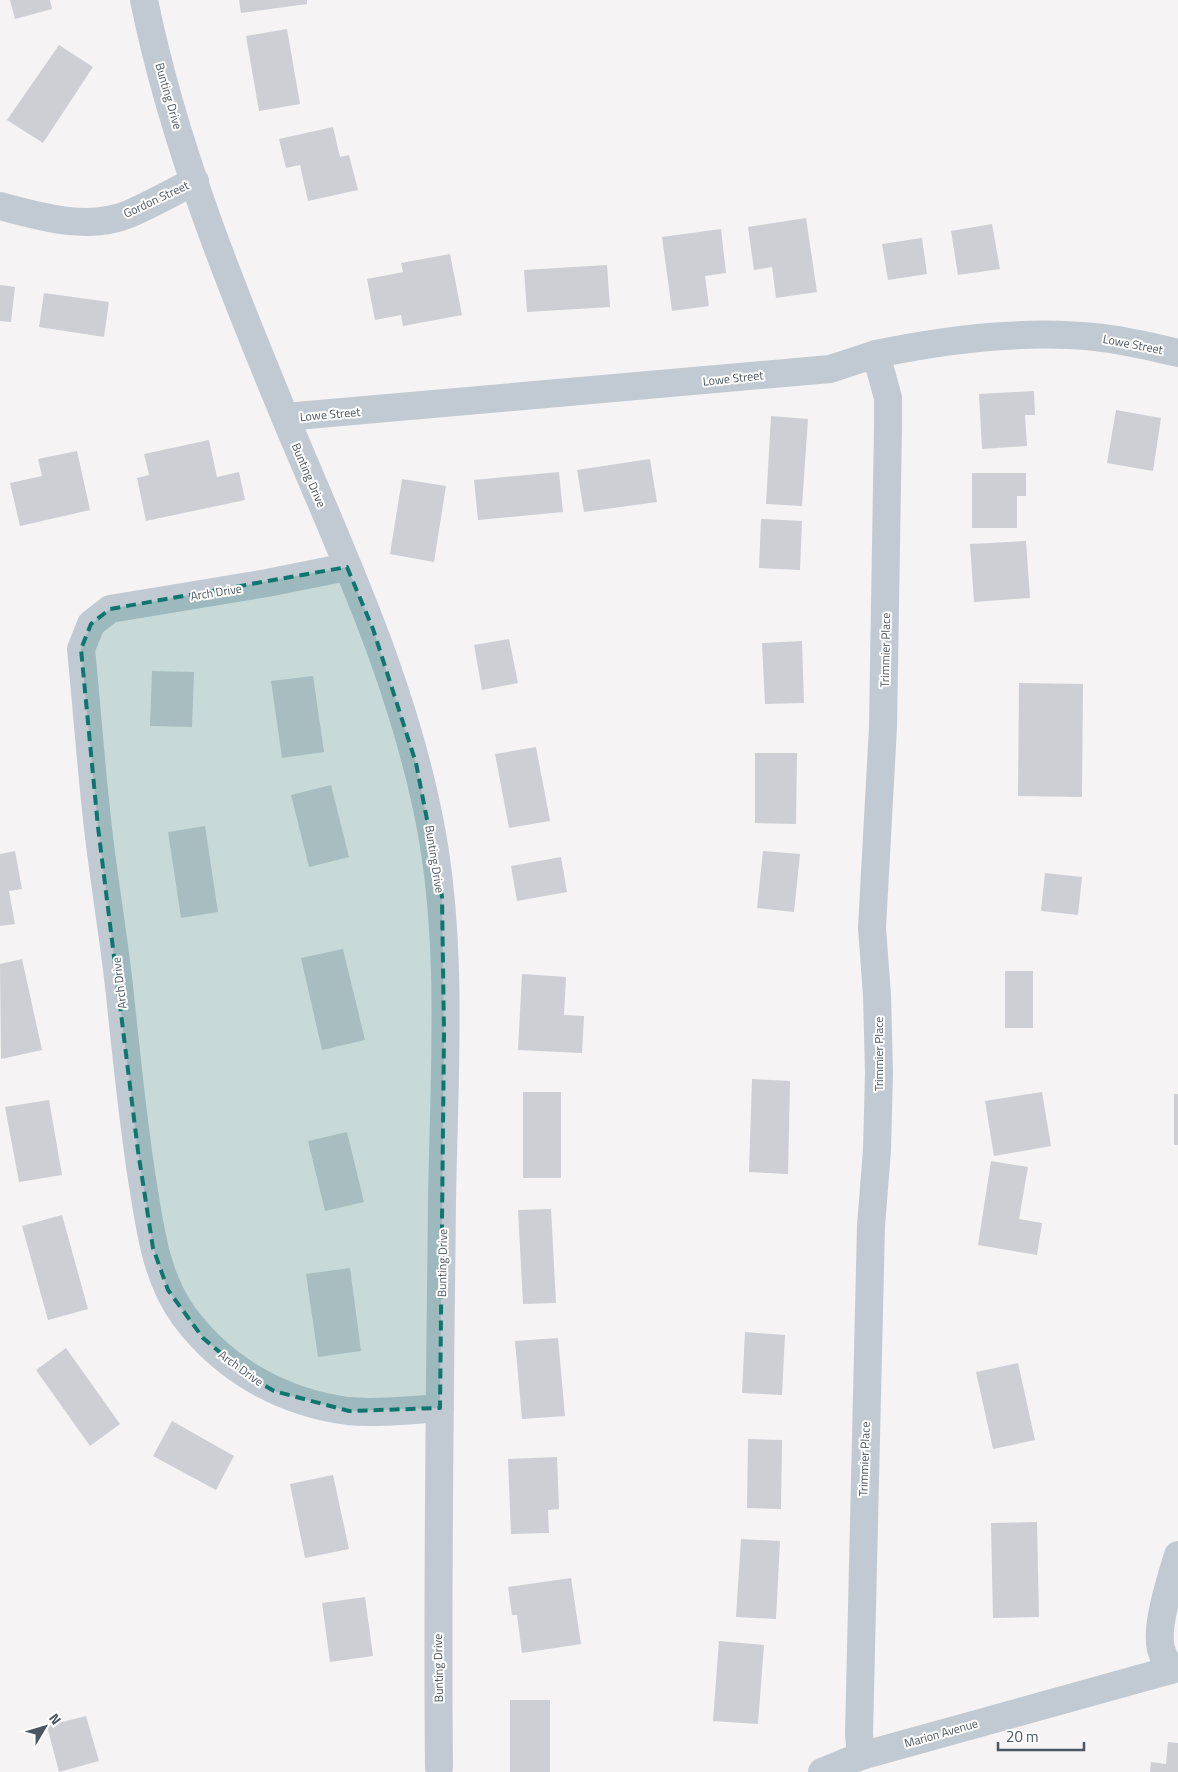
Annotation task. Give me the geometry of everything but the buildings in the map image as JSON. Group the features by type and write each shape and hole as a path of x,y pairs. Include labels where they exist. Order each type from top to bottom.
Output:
{"street":[{"name":"Bunting Drive","path":"144,0 170,104 195,181 243,317 373,629 416,763 432,832 442,897 444,1033 437,1586 439,1767"},
{"name":"Gordon Street","path":"0,206 69,222 94,221 127,215 195,181"},
{"name":"Lowe Street","path":"285,418 830,369 876,354 913,347 1018,335 1104,338 1178,353"},
{"name":"Trimmier Place","path":"861,1756 859,1734 861,1590 871,1226 877,1150 879,1073 877,995 872,928 883,727 888,425 888,398 876,354"},
{"name":"Arch Drive","path":"347,567 268,583 110,609 91,624 81,649 98,827 118,976 138,1151 153,1248 168,1290 184,1316 203,1338 248,1376 274,1391 302,1401 349,1411 440,1408"},
{"path":"1175,1669 1161,1650 1159,1638 1168,1588 1178,1555"},
{"name":"Marion Avenue","path":"822,1772 861,1756 1175,1669"}],"highlighted area":[{"path":"347,567 373,629 416,763 442,897 444,1033 440,1408 349,1411 274,1391 248,1376 203,1338 168,1290 153,1248 138,1151 98,827 81,649 91,624 110,609"}]}
